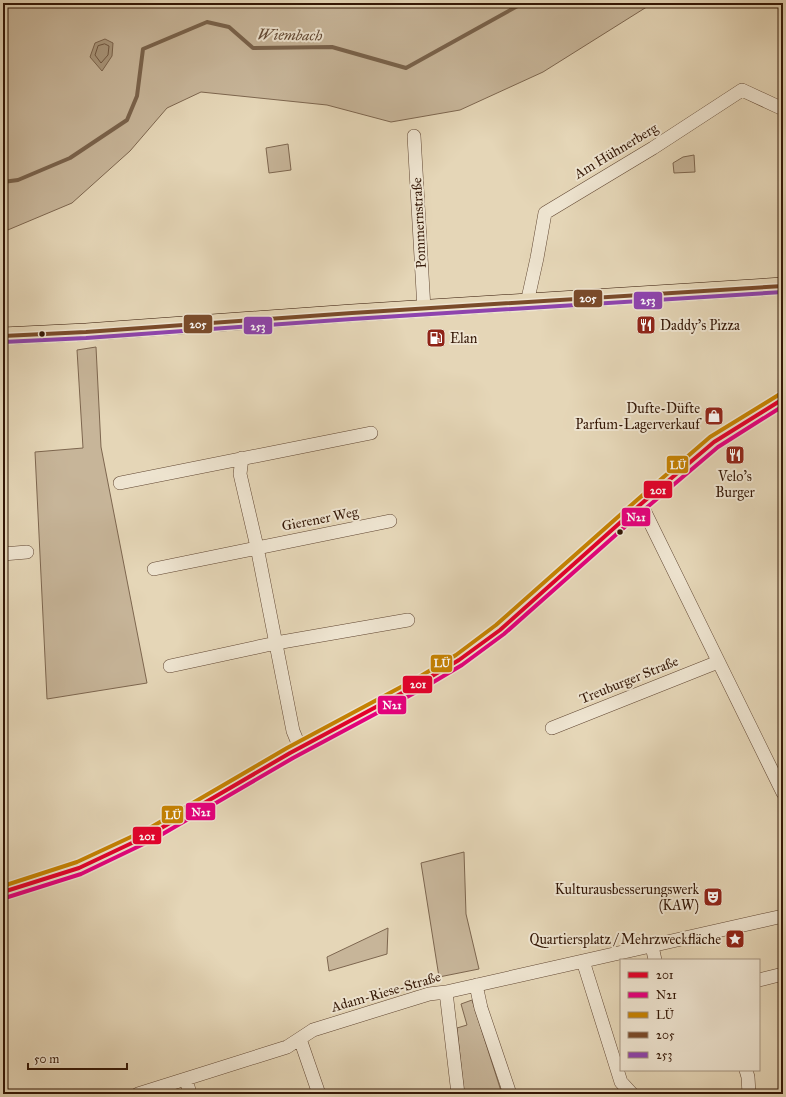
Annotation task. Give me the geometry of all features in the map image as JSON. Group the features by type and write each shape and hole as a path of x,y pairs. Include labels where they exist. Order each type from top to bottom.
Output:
{"main road":[{"path":"3,336 86,332 783,286"}],"street":[{"name":"Am Hühnerberg","path":"527,303 545,213 653,148 742,90 783,109"},
{"name":"Pommernstraße","path":"414,136 424,309"},
{"path":"3,892 79,868 138,840 362,713 417,685 459,660 500,630 641,504 714,442 783,399"},
{"path":"120,483 371,433"},
{"path":"242,458 240,474 293,731 300,748"},
{"path":"641,504 783,793"},
{"name":"Gierener Weg","path":"154,569 256,547 390,521"},
{"path":"3,554 27,552"},
{"path":"170,666 276,643 408,620"},
{"name":"Treuburger Straße","path":"552,728 718,662"},
{"name":"Adam-Riese-Straße","path":"138,1094 288,1047 313,1030 429,994 446,992 783,916"},
{"path":"652,946 655,959"},
{"path":"583,961 621,1082 632,1094"},
{"path":"760,980 783,974"},
{"path":"476,985 481,1008 510,1094"},
{"path":"446,992 458,1094"},
{"path":"300,1039 319,1094"},
{"path":"746,1071 749,1094"},
{"path":"186,1079 190,1094"}],"shaded area":[{"path":"12,3 270,3 273,6 282,3 653,3 543,72 460,110 391,122 327,105 201,92 167,108 130,151 72,203 3,232 3,7"},
{"path":"288,144 291,170 269,173 266,148"},
{"path":"694,155 695,172 674,173 673,163 683,157"},
{"path":"96,347 101,447 147,683 47,699 35,452 83,448 77,350"},
{"path":"464,852 466,914 479,969 439,977 421,863"},
{"path":"388,928 387,954 329,971 327,957"},
{"path":"472,1000 502,1094 464,1094 457,1028 467,1025 461,1004"}],"water":[{"path":"105,39 113,43 112,56 102,71 90,57 95,43"}],"waterway":[{"name":"Wiembach","path":"3,182 18,180 70,158 127,120 137,96 143,49 207,22 229,27 253,48 332,47 406,68 523,3"}],"transit line":[{"name":"205","path":"3,336 86,332 352,313 783,286"},
{"name":"253","path":"3,342 86,338 352,319 783,292"},
{"name":"LÜ","path":"3,886 77,862 148,829 287,748 414,680 456,655 496,625 710,437 780,394"},
{"name":"201","path":"3,892 79,868 151,834 290,753 417,685 459,660 500,630 641,504 714,442 783,399"},
{"name":"N21","path":"5,898 81,874 154,839 293,758 420,690 462,665 504,634 645,509 718,447 783,406"}],"place":[{"name":"Daddy's Pizza","path":"646,325"},
{"name":"Elan","path":"436,338"},
{"name":"Dufte-Düfte Parfum-Lagerverkauf","path":"714,416"},
{"name":"Velo's Burger","path":"735,455"},
{"name":"Kulturausbesserungswerk (KAW)","path":"713,897"},
{"name":"Quartiersplatz / Mehrzweckfläche","path":"735,939"}]}
